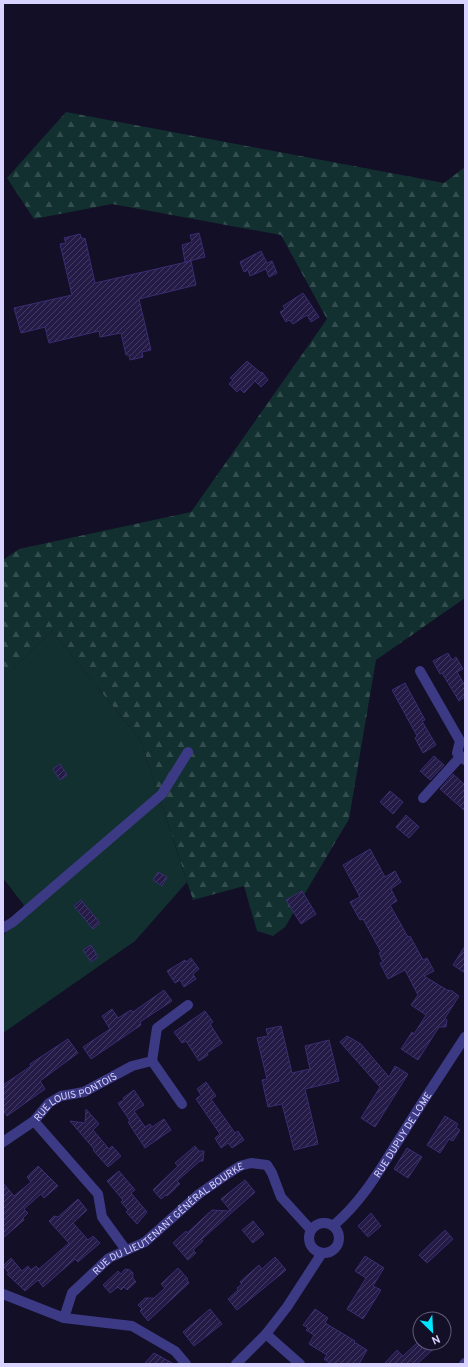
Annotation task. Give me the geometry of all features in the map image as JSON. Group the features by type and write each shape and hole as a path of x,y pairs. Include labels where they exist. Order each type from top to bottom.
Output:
{"street":[{"path":"420,672 460,741 457,753 463,758 423,798"},
{"path":"3,928 13,922 162,794 188,752"},
{"path":"182,1104 152,1061 157,1028 188,1005"},
{"name":"RUE DUPUY DE LOME","path":"334,1225 347,1214 368,1189 431,1088 462,1049 465,1037"},
{"name":"RUE LOUIS PONTOIS","path":"3,1142 34,1121 49,1103 61,1096 84,1092 132,1066 152,1061"},
{"path":"34,1121 98,1194 102,1217 126,1250"},
{"name":"RUE DU LIEUTENANT GÉNÉRAL BOURKE","path":"64,1318 72,1293 110,1258 144,1242 199,1194 240,1166 251,1163 267,1165 272,1173 281,1197 312,1230"},
{"path":"324,1222 334,1225 339,1234 338,1244 332,1251 322,1253 317,1251 310,1244 310,1234 312,1230 319,1223 324,1222"},
{"path":"236,1364 266,1334 287,1307 322,1253"},
{"path":"3,1294 64,1318 132,1326 175,1351 186,1364"},
{"path":"266,1334 300,1364"}],"green space":[{"path":"66,112 444,183 465,167 465,598 376,660 349,819 285,927 273,936 257,931 244,886 193,900 141,741 52,631 3,678 3,560 19,549 191,512 327,319 281,235 112,204 34,219 7,178"},
{"path":"52,631 141,741 187,882 135,941 3,1033 3,935 29,912 3,878 3,678"}],"building":[{"path":"199,233 205,257 185,262 182,245 192,242 190,235"},
{"path":"80,234 82,239 85,238 95,283 191,261 196,285 139,299 151,350 142,352 143,357 130,360 129,355 126,355 121,333 100,337 99,331 49,343 45,327 21,333 14,308 72,295 60,244 66,243 64,238"},
{"path":"261,251 267,263 272,261 277,273 269,277 266,269 250,276 248,270 244,272 240,262"},
{"path":"303,293 319,317 311,322 307,315 293,324 289,320 286,322 280,312 285,309 283,306"},
{"path":"247,361 261,373 262,372 268,380 261,387 255,381 244,393 240,389 237,392 229,384 233,380 230,378"},
{"path":"448,653 452,660 456,657 463,669 457,672 465,686 465,697 459,701 442,673 440,674 433,661"},
{"path":"405,683 425,720 422,721 436,745 423,753 415,738 417,736 392,690"},
{"path":"434,756 444,765 430,780 420,771"},
{"path":"60,764 67,775 60,780 53,769"},
{"path":"453,774 465,785 465,811 440,789"},
{"path":"390,791 403,802 393,814 380,802"},
{"path":"406,815 419,827 409,838 396,827"},
{"path":"370,849 385,877 395,871 401,882 391,889 397,901 390,905 408,937 410,936 423,960 427,958 434,971 424,976 459,996 445,1018 447,1020 446,1027 439,1027 418,1060 401,1049 412,1032 414,1034 426,1015 411,1005 418,995 405,970 388,979 380,963 383,962 379,953 381,952 363,919 360,920 350,902 360,897 343,865"},
{"path":"158,872 167,877 162,886 153,880"},
{"path":"302,891 316,914 301,924 286,900"},
{"path":"81,900 100,923 93,929 74,906"},
{"path":"91,945 98,957 91,962 83,950"},
{"path":"465,946 465,973 453,965"},
{"path":"191,958 199,969 193,974 196,979 184,987 180,980 175,983 167,971"},
{"path":"164,990 172,1001 140,1022 141,1025 91,1059 83,1047 110,1029 102,1016 112,1009 118,1018 131,1010 133,1012"},
{"path":"205,1011 213,1022 210,1024 222,1043 207,1053 208,1055 199,1061 186,1041 182,1043 174,1032"},
{"path":"281,1026 292,1073 310,1069 305,1046 329,1040 339,1081 305,1089 318,1144 294,1150 282,1104 268,1107 262,1080 267,1079 257,1038 268,1036 266,1029"},
{"path":"347,1036 361,1044 389,1077 395,1066 408,1074 375,1127 361,1118 380,1087 340,1042"},
{"path":"68,1039 78,1053 40,1081 45,1089 7,1116 3,1110 3,1085 31,1066 30,1064"},
{"path":"206,1082 216,1096 211,1099 235,1133 238,1131 244,1140 232,1148 228,1143 221,1148 215,1138 220,1134 196,1099 201,1095 197,1089"},
{"path":"134,1090 144,1105 134,1111 145,1127 150,1124 152,1127 164,1119 171,1130 145,1148 128,1122 130,1121 118,1103 124,1100 123,1098"},
{"path":"86,1109 99,1124 93,1130 109,1149 112,1146 121,1156 108,1167 70,1121 85,1123"},
{"path":"445,1116 458,1124 456,1127 460,1130 453,1141 449,1139 440,1153 427,1145"},
{"path":"195,1146 199,1151 204,1151 203,1161 200,1161 177,1181 180,1184 167,1196 166,1195 161,1199 153,1190 178,1166 175,1163"},
{"path":"407,1148 422,1157 408,1178 394,1169"},
{"path":"38,1166 58,1186 44,1198 41,1194 24,1209 28,1213 23,1218 24,1220 3,1238 3,1183 14,1196 31,1182 27,1177"},
{"path":"119,1171 135,1190 131,1193 147,1212 137,1224 126,1212 128,1210 121,1202 123,1200 107,1181"},
{"path":"245,1180 255,1192 201,1240 203,1241 193,1250 196,1253 188,1260 173,1243 186,1231 187,1233 212,1210 231,1211 221,1199"},
{"path":"78,1199 87,1210 73,1223 88,1240 93,1236 100,1243 78,1262 75,1259 43,1287 38,1280 25,1291 7,1274 9,1273 3,1266 11,1258 22,1271 28,1266 31,1270 36,1266 39,1269 69,1243 49,1221 54,1216 58,1217"},
{"path":"371,1213 381,1226 368,1237 358,1226"},
{"path":"253,1221 264,1234 253,1243 242,1230"},
{"path":"445,1230 453,1239 427,1263 419,1255"},
{"path":"365,1256 384,1268 373,1286 381,1290 363,1319 347,1309 366,1278 355,1271"},
{"path":"275,1257 286,1270 237,1310 228,1299 238,1290 237,1288 242,1284 240,1282 259,1265 262,1269"},
{"path":"178,1268 188,1279 187,1280 189,1283 148,1321 140,1311 142,1309 138,1305 145,1298 154,1298 165,1288 161,1284"},
{"path":"125,1269 130,1270 133,1273 133,1278 136,1282 127,1290 124,1287 121,1290 118,1287 110,1293 103,1285 118,1271 121,1274"},
{"path":"210,1309 222,1324 194,1346 183,1332"},
{"path":"315,1309 328,1318 325,1323 367,1350 359,1364 331,1364 324,1359 327,1355 309,1344 314,1335 306,1330 308,1328 303,1325"},
{"path":"412,1348 412,1351 431,1351 417,1364 384,1364 397,1350 403,1356"},
{"path":"154,1353 174,1364 144,1364"}]}
